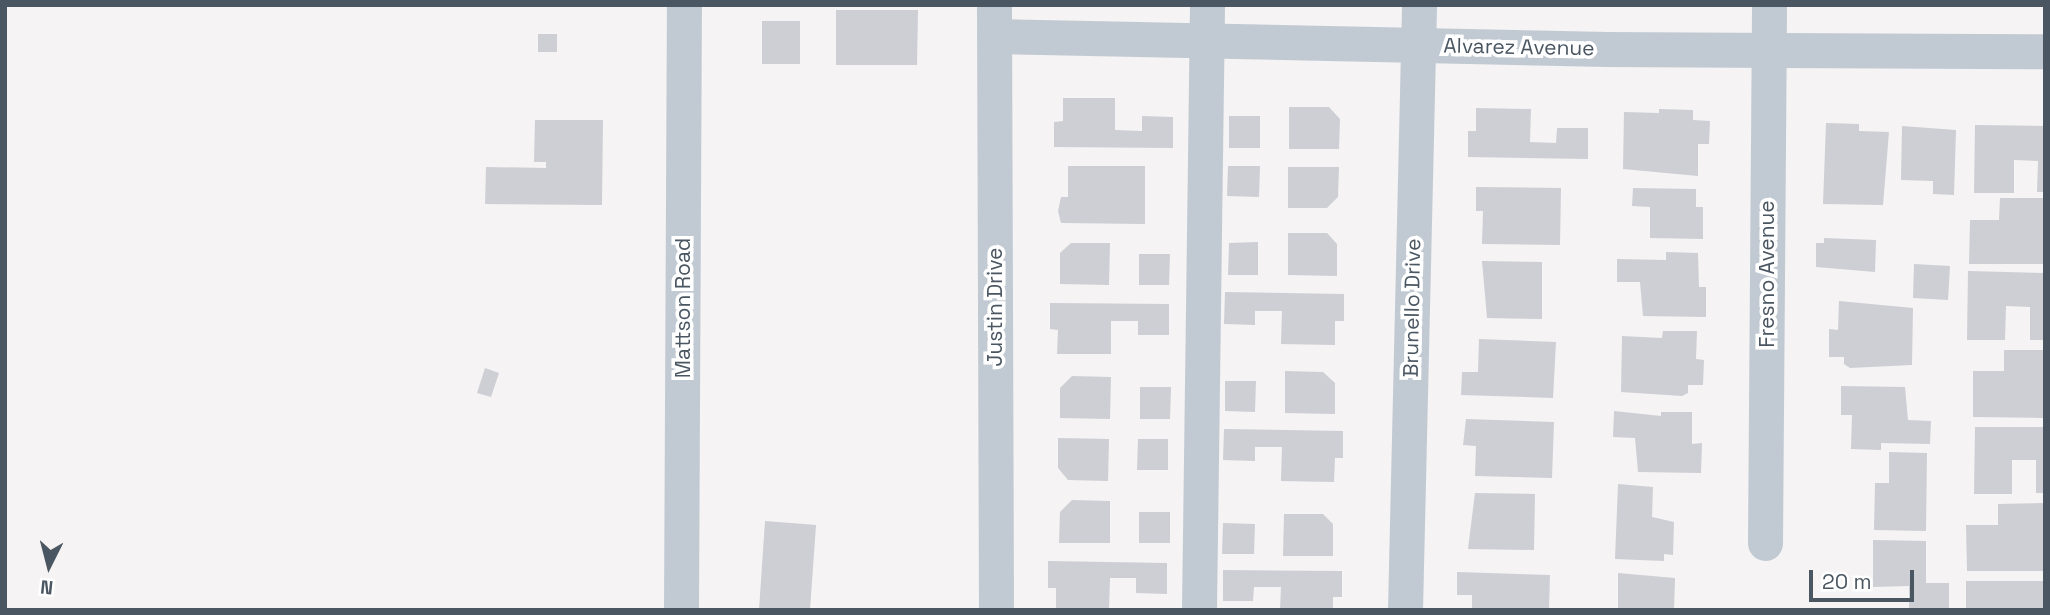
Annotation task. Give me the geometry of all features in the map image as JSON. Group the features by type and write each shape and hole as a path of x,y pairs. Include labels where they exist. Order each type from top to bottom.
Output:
{"street":[{"name":"Mattson Road","path":"681,610 684,5"},
{"name":"Brunello Drive","path":"1405,610 1419,5"},
{"name":"Fresno Avenue","path":"1765,542 1769,5"},
{"name":"Alvarez Avenue","path":"994,21 1206,22 1419,45 1768,51 2045,51"},
{"name":"Justin Drive","path":"994,21 996,610"},
{"path":"1199,610 1206,22"}],"building":[{"path":"836,10 918,10 917,65 836,65"},
{"path":"762,21 800,21 800,64 762,64"},
{"path":"538,34 557,34 557,52 538,52"},
{"path":"1063,98 1115,98 1115,130 1142,131 1142,116 1173,117 1173,148 1054,147 1054,122 1063,121"},
{"path":"1289,107 1329,107 1340,119 1339,149 1289,149"},
{"path":"1476,108 1531,109 1530,142 1556,143 1557,128 1588,128 1588,159 1468,157 1468,131 1476,131"},
{"path":"1659,109 1693,110 1693,120 1710,121 1709,144 1698,144 1698,176 1623,169 1624,112 1659,113"},
{"path":"1229,116 1260,116 1260,148 1229,148"},
{"path":"535,120 603,120 602,205 485,204 486,167 546,168 546,162 534,162"},
{"path":"1826,123 1859,124 1859,131 1889,132 1883,205 1823,204"},
{"path":"1975,125 2045,126 2045,192 2037,192 2038,161 2014,160 2014,193 1974,193"},
{"path":"1902,126 1956,130 1954,195 1933,194 1933,181 1901,180"},
{"path":"1068,166 1145,166 1145,224 1061,223 1058,211 1061,197 1068,197"},
{"path":"1228,166 1260,166 1259,197 1227,196"},
{"path":"1288,167 1339,167 1338,197 1327,208 1288,208"},
{"path":"1476,187 1561,188 1560,245 1482,244 1483,211 1476,211"},
{"path":"1633,188 1696,189 1696,207 1703,207 1703,239 1650,238 1650,207 1632,206"},
{"path":"2000,198 2045,198 2045,264 1969,264 1970,220 1999,220"},
{"path":"1288,233 1327,233 1337,244 1337,276 1288,275"},
{"path":"1824,238 1876,240 1875,272 1816,267 1816,243 1824,243"},
{"path":"1258,242 1258,275 1228,275 1229,243"},
{"path":"1071,243 1110,243 1109,285 1060,284 1060,253"},
{"path":"1666,252 1698,253 1699,287 1706,287 1706,317 1643,316 1640,282 1617,282 1617,259 1666,260"},
{"path":"1139,254 1170,254 1169,285 1139,285"},
{"path":"1482,261 1542,262 1542,319 1487,318"},
{"path":"1914,264 1950,266 1948,300 1913,298"},
{"path":"1968,271 2045,273 2045,340 2030,340 2030,307 2006,306 2005,340 1967,340"},
{"path":"1225,292 1344,294 1344,321 1335,321 1335,345 1281,344 1282,311 1255,311 1255,325 1224,324"},
{"path":"1839,301 1913,308 1912,365 1850,368 1844,364 1844,357 1829,357 1829,329 1838,330"},
{"path":"1050,303 1169,304 1169,335 1138,335 1138,321 1111,321 1111,354 1057,354 1058,330 1050,329"},
{"path":"1663,331 1697,331 1696,359 1704,360 1703,385 1688,385 1688,393 1682,396 1621,392 1622,336 1662,338"},
{"path":"1479,339 1556,342 1553,398 1461,395 1462,372 1478,372"},
{"path":"2004,350 2045,350 2045,418 1973,417 1973,371 2004,371"},
{"path":"485,368 499,373 491,397 477,393"},
{"path":"1285,371 1323,372 1335,383 1335,414 1285,413"},
{"path":"1072,376 1111,377 1110,419 1060,418 1060,388"},
{"path":"1225,381 1256,381 1255,412 1225,411"},
{"path":"1841,386 1905,387 1908,420 1931,421 1930,444 1881,443 1881,450 1851,449 1852,415 1841,415"},
{"path":"1140,387 1171,387 1170,419 1140,419"},
{"path":"1614,411 1661,416 1661,412 1692,412 1692,444 1702,443 1701,473 1638,472 1635,438 1613,437"},
{"path":"1466,419 1554,422 1552,478 1475,476 1476,446 1463,445"},
{"path":"1975,427 2045,427 2045,493 2036,493 2036,460 2012,460 2012,494 1974,494"},
{"path":"1224,429 1343,431 1343,458 1335,458 1334,482 1281,481 1282,447 1255,447 1255,461 1223,460"},
{"path":"1058,438 1109,439 1108,481 1068,480 1058,468"},
{"path":"1138,439 1168,439 1168,470 1137,470"},
{"path":"1889,452 1927,453 1926,531 1874,530 1875,483 1889,483"},
{"path":"1618,484 1653,487 1652,517 1674,522 1673,555 1664,554 1664,561 1615,559"},
{"path":"1475,493 1535,494 1534,550 1468,549"},
{"path":"1072,500 1110,501 1110,543 1059,543 1060,512"},
{"path":"2045,503 2045,571 1967,571 1966,525 1998,525 1998,504"},
{"path":"1139,512 1170,512 1170,543 1139,543"},
{"path":"1284,514 1323,514 1333,524 1333,556 1283,556"},
{"path":"765,521 816,525 810,610 759,610"},
{"path":"1223,523 1255,524 1254,554 1222,554"},
{"path":"1873,540 1926,541 1926,583 1949,583 1949,610 1909,610 1909,586 1873,587"},
{"path":"1048,561 1167,563 1167,594 1136,593 1136,578 1110,578 1109,610 1056,610 1056,588 1048,588"},
{"path":"1223,570 1342,571 1342,597 1333,597 1333,610 1280,610 1281,587 1254,587 1253,601 1223,601"},
{"path":"1457,572 1550,575 1549,610 1472,610 1472,595 1457,595"},
{"path":"1618,573 1675,578 1674,610 1618,610"},
{"path":"1966,581 2045,581 2045,610 1966,610"}]}
